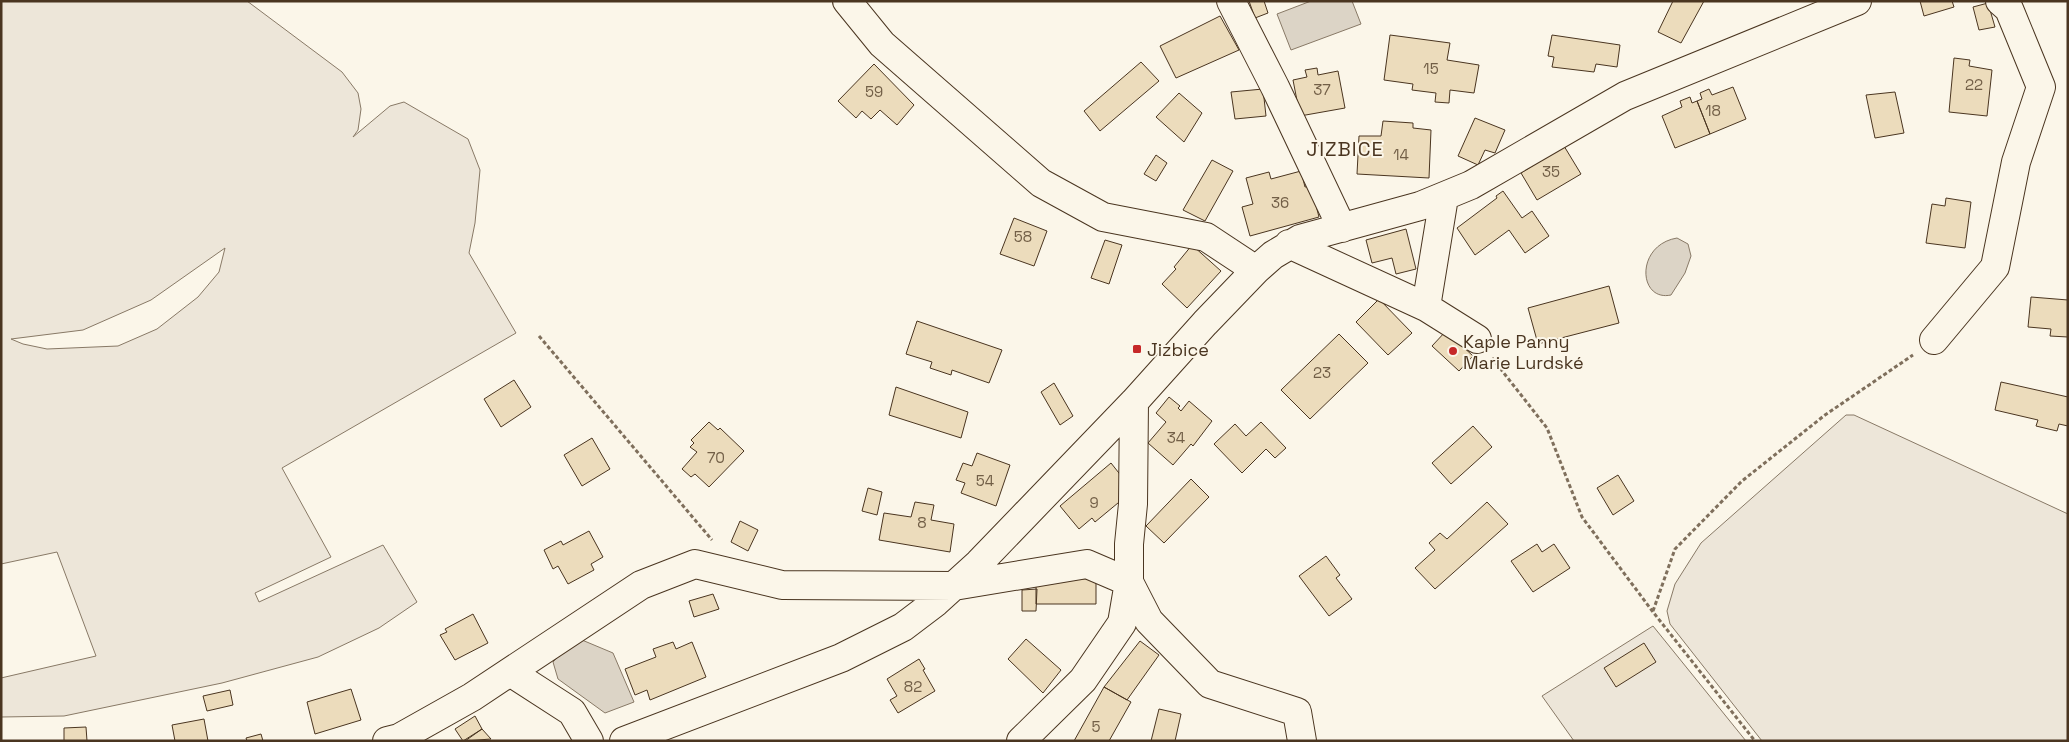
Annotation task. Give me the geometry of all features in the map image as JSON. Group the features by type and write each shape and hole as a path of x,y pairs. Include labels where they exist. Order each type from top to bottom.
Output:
{"street":[{"path":"847,1 882,44 1041,183 1102,217 1206,237 1256,270"},
{"path":"1231,1 1275,87 1342,228"},
{"path":"624,741 840,658 872,644 903,627 979,563 1134,402 1256,270 1289,244 1312,234 1395,214 1444,197 1471,185 1625,96 1857,1"},
{"path":"1934,340 1995,266 2016,162 2041,88 2009,9 2000,1"},
{"path":"1426,306 1444,197"},
{"path":"1289,244 1426,306 1477,339"},
{"path":"1021,741 1083,680 1122,623 1129,582 1133,504 1134,402"},
{"path":"387,741 399,738 472,697 641,585 695,564 782,584 954,586 1087,564 1129,582 1149,621 1210,684 1297,712 1302,741"},
{"path":"510,672 572,712 589,741"}],"path":[{"path":"539,336 716,545"},
{"path":"1477,339 1547,428 1582,517 1653,612 1755,741"},
{"path":"1653,612 1675,550 1742,481 1825,415 1934,340"}],"shaded area":[{"path":"1,1 247,1 342,72 358,93 361,109 358,130 353,137 390,106 404,102 468,139 480,170 475,223 469,253 516,333 282,468 331,557 255,593 259,602 383,545 417,602 379,628 318,657 222,683 64,716 1,717 1,678 96,656 57,552 1,564","holes":["225,248 219,272 198,297 157,329 118,346 47,349 23,344 11,339 83,330 151,300"]},
{"path":"1311,1 1352,1 1361,24 1291,50 1277,14"},
{"path":"1677,238 1688,244 1691,256 1685,273 1671,295 1660,295 1652,290 1647,282 1648,261 1654,251 1663,243"},
{"path":"1846,415 1854,415 2068,514 2068,741 1762,741 1670,624 1667,611 1675,584 1701,543"},
{"path":"1653,626 1746,741 1574,741 1542,696"},
{"path":"582,640 613,653 634,702 605,713 558,679 553,662 570,645"}],"building":[{"path":"1249,1 1264,1 1268,13 1255,18"},
{"path":"1673,1 1704,1 1681,43 1658,32"},
{"path":"1920,1 1952,1 1954,7 1924,16"},
{"path":"1988,3 1995,27 1979,30 1973,7"},
{"path":"1220,16 1239,50 1176,78 1160,46"},
{"path":"1390,35 1450,43 1447,60 1479,65 1474,93 1450,90 1449,103 1435,102 1436,93 1412,90 1413,84 1384,80"},
{"path":"1552,35 1620,45 1617,67 1596,64 1594,72 1552,67 1554,57 1548,56"},
{"path":"1954,58 1970,60 1969,66 1992,70 1987,116 1949,112"},
{"path":"1141,62 1159,81 1100,131 1084,111"},
{"path":"874,64 914,105 897,125 880,110 871,119 862,111 856,118 838,101"},
{"path":"1317,68 1318,75 1338,71 1345,108 1300,116 1293,80 1307,77 1305,70"},
{"path":"1733,87 1746,119 1710,134 1697,101 1702,99 1700,93 1709,89 1712,95"},
{"path":"1263,89 1266,116 1235,119 1231,92"},
{"path":"1895,92 1904,133 1875,138 1866,95"},
{"path":"1179,93 1202,113 1184,142 1156,117"},
{"path":"1690,97 1692,103 1697,101 1710,134 1675,148 1662,116 1682,107 1680,101"},
{"path":"1475,118 1505,130 1495,153 1485,150 1478,165 1458,156"},
{"path":"1383,121 1413,123 1413,128 1431,130 1429,178 1357,174 1359,136 1381,136"},
{"path":"1564,146 1581,174 1537,200 1521,173"},
{"path":"1156,155 1167,163 1156,181 1144,174"},
{"path":"1212,160 1233,171 1205,221 1183,210"},
{"path":"1301,171 1305,187 1311,186 1319,217 1250,236 1242,207 1253,204 1246,178 1269,172 1271,179"},
{"path":"1503,191 1522,218 1532,211 1549,236 1525,253 1509,230 1475,255 1457,228 1497,198 1496,196"},
{"path":"1946,198 1971,202 1965,248 1926,243 1932,204 1945,206"},
{"path":"1014,218 1047,231 1034,266 1000,254"},
{"path":"1406,229 1416,269 1396,274 1392,258 1372,263 1366,240"},
{"path":"1105,240 1122,245 1109,284 1091,278"},
{"path":"1192,245 1221,271 1187,308 1162,284 1176,269 1174,267"},
{"path":"1609,286 1619,323 1538,344 1528,308"},
{"path":"2031,297 2068,300 2068,337 2050,336 2051,329 2028,327"},
{"path":"1379,299 1412,333 1388,355 1356,322"},
{"path":"917,321 1002,350 989,383 952,370 951,375 930,368 932,362 906,354"},
{"name":"Kaple Panny Marie Lurdské","path":"1446,331 1473,356 1459,371 1432,346"},
{"path":"1339,334 1368,363 1310,419 1281,390"},
{"path":"514,380 531,407 501,427 484,399"},
{"path":"2001,382 2068,397 2068,426 2059,424 2057,431 2036,426 2038,420 1995,410"},
{"path":"1054,383 1073,416 1060,425 1041,392"},
{"path":"896,387 968,412 961,438 889,415"},
{"path":"1169,397 1180,406 1178,408 1181,411 1189,401 1212,421 1193,446 1191,444 1173,465 1148,443 1166,422 1156,413"},
{"path":"709,422 718,430 720,428 744,451 709,487 695,474 691,477 682,469 697,452 690,447 694,443 691,440"},
{"path":"1261,422 1286,448 1275,458 1266,449 1242,473 1214,444 1235,424 1246,436"},
{"path":"1473,426 1492,447 1451,484 1432,463"},
{"path":"592,438 610,469 582,486 564,455"},
{"path":"977,453 1010,465 996,506 961,493 965,483 956,480 963,463 972,466"},
{"path":"1111,463 1130,487 1124,498 1095,522 1092,518 1079,529 1060,506"},
{"path":"1618,475 1634,501 1613,515 1597,488"},
{"path":"1191,479 1209,497 1164,543 1146,526"},
{"path":"868,488 882,492 877,515 862,511"},
{"path":"915,502 934,505 931,520 954,524 950,552 879,540 884,513 911,517"},
{"path":"1487,502 1508,524 1435,589 1415,568 1435,550 1429,543 1440,533 1447,539"},
{"path":"740,521 758,530 748,551 731,542"},
{"path":"589,531 603,557 591,564 594,570 568,584 558,566 553,569 544,550 561,541 563,545"},
{"path":"1537,544 1542,552 1554,544 1570,568 1533,592 1511,561"},
{"path":"1326,556 1340,575 1336,578 1352,599 1329,616 1299,576"},
{"path":"1036,578 1096,579 1096,604 1036,604"},
{"path":"1037,589 1036,611 1022,611 1022,590"},
{"path":"713,594 719,609 694,617 689,601"},
{"path":"473,614 488,643 455,660 440,635 447,632 445,629"},
{"path":"1026,639 1061,670 1043,693 1008,659"},
{"path":"1140,641 1159,655 1127,700 1104,687"},
{"path":"673,642 676,649 692,642 706,677 650,700 647,690 635,695 625,669 656,657 653,649"},
{"path":"1644,643 1656,662 1616,687 1604,668"},
{"path":"919,659 935,691 898,713 890,700 897,696 887,679"},
{"path":"1104,687 1131,702 1109,741 1074,741"},
{"path":"351,689 361,720 315,734 307,702"},
{"path":"230,690 233,705 207,711 203,696"},
{"path":"1159,709 1181,714 1175,741 1151,741"},
{"path":"475,716 482,729 463,741 455,729"},
{"path":"204,719 208,741 175,741 172,725"},
{"path":"86,727 87,741 64,741 64,728"},
{"path":"482,729 491,739 465,741"},
{"path":"261,734 263,741 247,741 246,738"}],"place":[{"name":"Jizbice","path":"1137,349"},
{"name":"Kaple Panny Marie Lurdské","path":"1453,351"}],"district":[{"name":"JIZBICE","path":"1345,149"}]}
